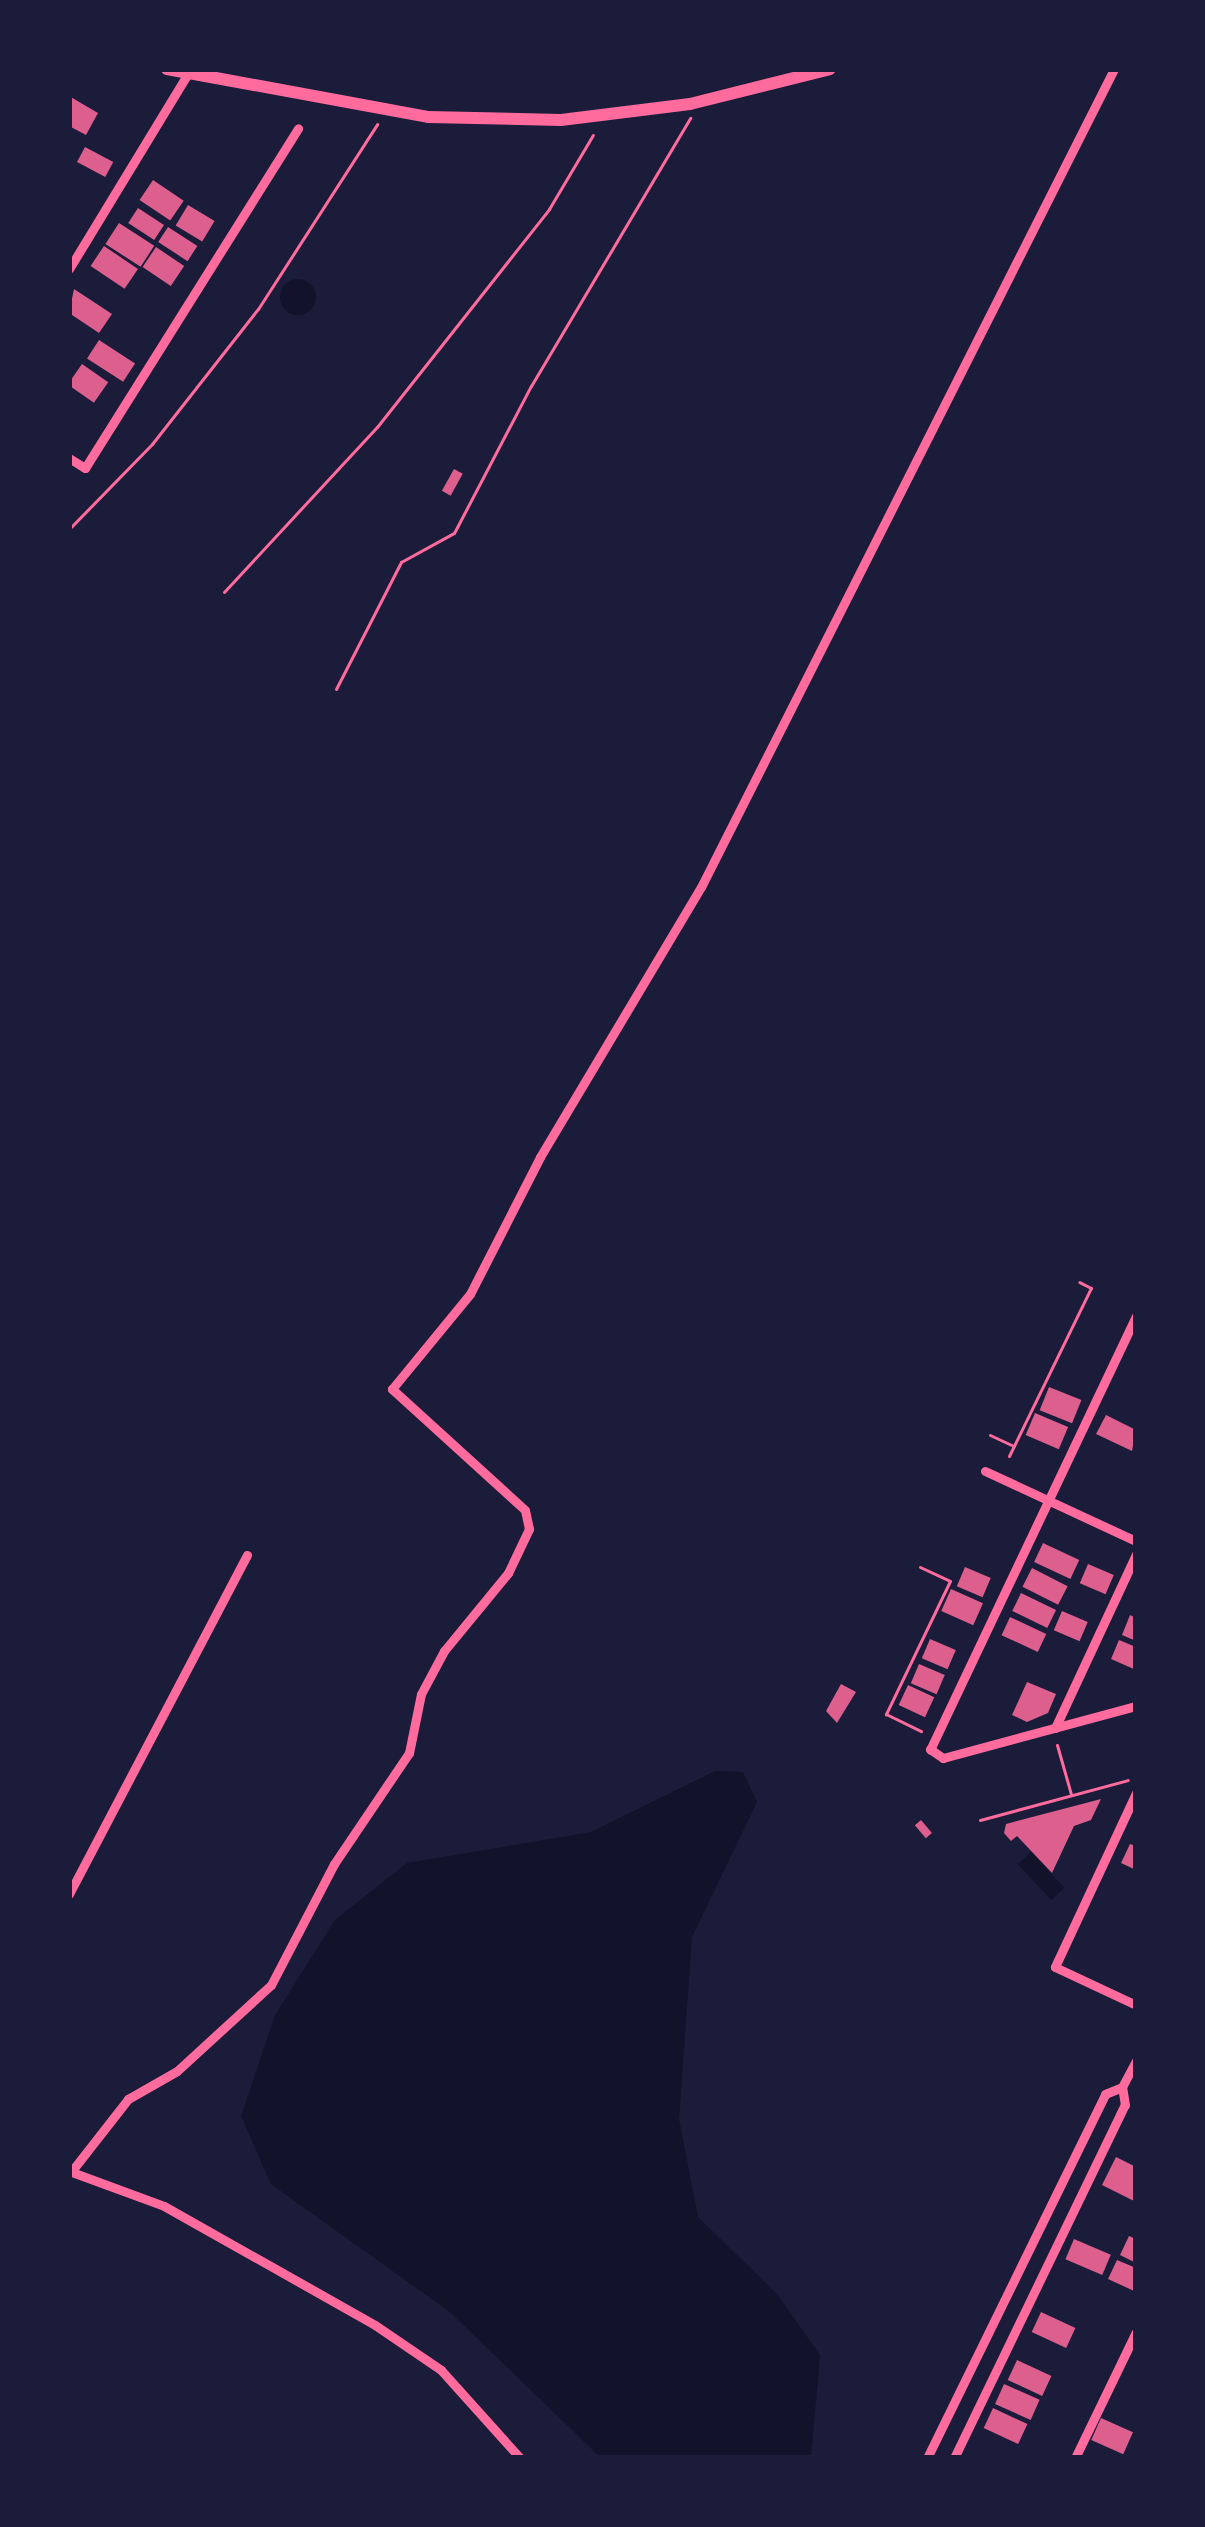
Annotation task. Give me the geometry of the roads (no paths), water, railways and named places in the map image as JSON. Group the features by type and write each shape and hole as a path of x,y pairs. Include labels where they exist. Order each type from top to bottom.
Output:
{"street":[{"path":"167,69 428,117 597,116 690,104 830,69"},
{"path":"520,2458 441,2370 375,2325 164,2206 70,2171 128,2099 177,2072 271,1985 334,1864 409,1753 421,1694 444,1651 508,1573 529,1529 525,1510 392,1389 470,1294 540,1157 701,887 1114,69"},
{"path":"69,269 188,73"},
{"path":"69,458 85,468 298,128"},
{"path":"1136,1316 930,1750 943,1758 1136,1706"},
{"path":"985,1471 1136,1541"},
{"path":"1054,1729 1136,1554"},
{"path":"69,1894 247,1555"},
{"path":"1136,1793 1055,1967 1136,2006"},
{"path":"927,2458 1105,2095 1122,2087 1136,2061"},
{"path":"954,2458 1125,2105 1122,2087"},
{"path":"1075,2458 1136,2332"}]}
